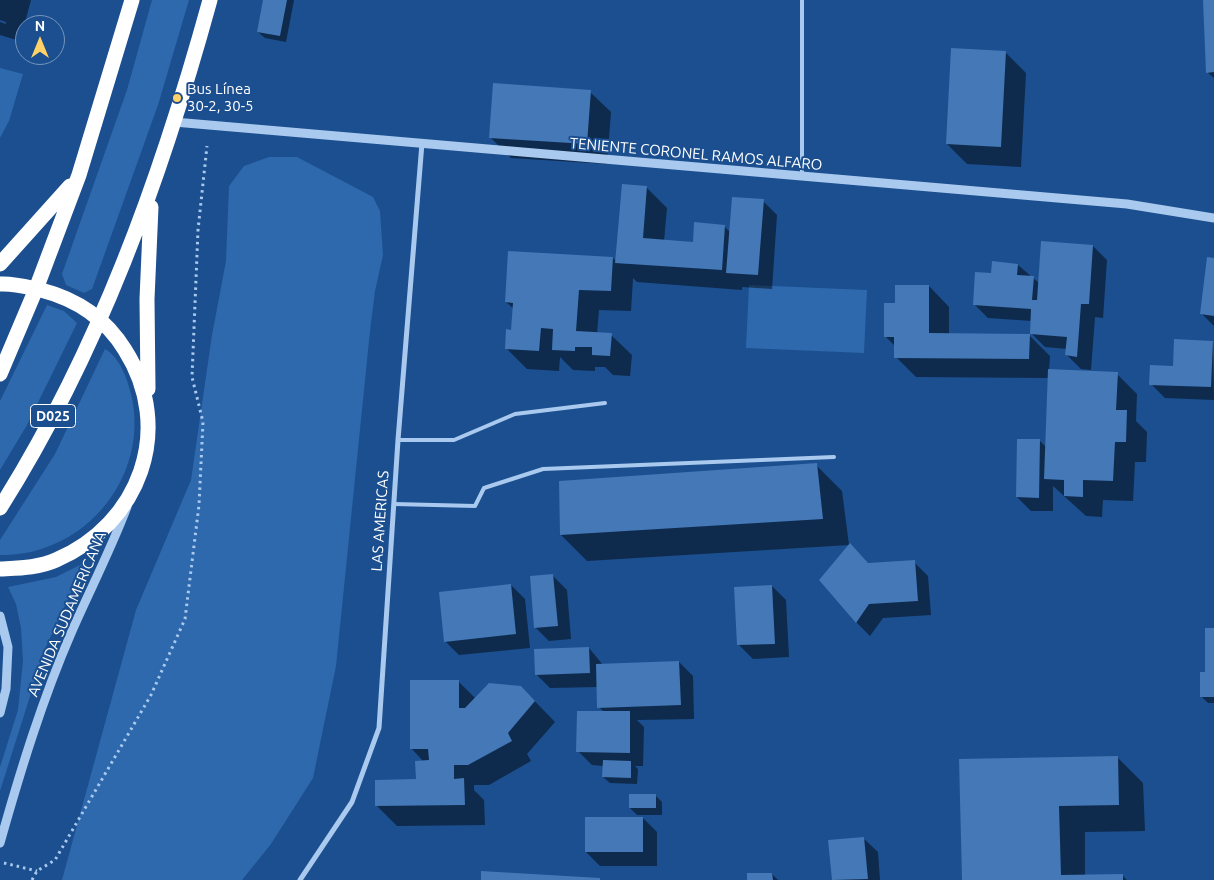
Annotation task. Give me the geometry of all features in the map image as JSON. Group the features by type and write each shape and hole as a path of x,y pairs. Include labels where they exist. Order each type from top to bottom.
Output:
{"highway":[{"path":"0,374 36,289 79,175 132,0"},
{"name":"D025","path":"0,508 47,427 101,320 152,191 210,0"},
{"path":"0,264 31,232 79,175"},
{"path":"0,569 25,568 54,561 81,548 110,523 125,506 137,483 145,459 148,433 147,299 152,191"},
{"path":"0,284 62,295 101,320 119,339 132,361 142,383 148,408"}],"street":[{"name":"TENIENTE CORONEL RAMOS ALFARO","path":"174,122 1127,204 1214,218"},
{"name":"LAS AMERICAS","path":"300,880 352,802 379,728 398,440 422,143"},
{"name":"AVENIDA SUDAMERICANA","path":"0,843 41,709 71,632 110,550 137,483"},
{"name":"AVENIDA SUDAMERICANA","path":"0,616 8,647 6,689 0,713"}],"lane":[{"path":"802,0 802,177"},
{"path":"398,440 454,440 515,414 605,403"},
{"path":"394,504 475,506 484,488 543,469 834,457"}],"path":[{"path":"32,880 37,871 55,860 146,704 185,620 199,496 203,422 192,377 198,230 209,125"},
{"path":"0,862 37,871"}],"shaded area":[{"path":"152,0 189,0 158,105 92,289 84,293 66,285 62,274 127,90"},
{"path":"0,68 23,74 9,121 0,138"},
{"path":"269,157 297,157 373,197 380,211 383,255 375,291 370,331 336,666 313,778 271,844 242,880 62,880 136,610 191,480 212,335 226,261 229,186 244,166"},
{"path":"749,285 867,290 864,353 746,348"},
{"path":"47,305 64,311 77,323 27,425 0,470 0,401"},
{"path":"105,349 119,363 125,375 131,394 135,425 131,454 120,482 104,506 84,527 59,542 31,552 0,555 0,540 55,454"},
{"path":"84,564 45,649 0,791 0,767 18,710 23,661 21,628 16,604 8,587 56,577"}],"building":[{"path":"263,0 287,0 280,36 257,32"},
{"path":"1203,0 1214,0 1214,72 1206,73"},
{"path":"951,48 1006,51 1001,147 946,144"},
{"path":"493,83 591,90 587,144 489,138"},
{"path":"622,184 647,186 643,238 693,242 694,222 725,225 722,270 615,263"},
{"path":"732,197 764,199 758,275 726,273"},
{"path":"1041,241 1093,245 1089,304 1081,304 1077,357 1065,355 1067,337 1030,334 1031,309 973,305 975,272 991,273 992,261 1018,264 1017,275 1034,276 1032,300 1037,300"},
{"path":"508,251 613,257 611,291 579,290 576,331 612,333 610,356 592,355 592,347 575,347 575,351 552,350 553,329 541,328 539,351 505,349 506,329 511,330 513,303 505,302"},
{"path":"1207,257 1214,258 1214,316 1200,314"},
{"path":"895,285 929,285 929,333 1030,334 1029,359 894,358 894,337 884,337 884,303 895,303"},
{"path":"1174,339 1213,341 1211,387 1149,385 1150,365 1173,366"},
{"path":"1048,369 1118,372 1116,410 1127,410 1126,442 1115,442 1113,481 1083,480 1083,497 1064,496 1064,480 1044,479"},
{"path":"1017,439 1040,439 1039,498 1016,497"},
{"path":"817,463 823,519 560,535 559,481"},
{"path":"850,543 868,563 915,560 918,601 869,604 856,623 819,580"},
{"path":"553,574 558,626 534,628 530,576"},
{"path":"511,584 516,634 444,642 439,592"},
{"path":"772,585 775,644 737,645 734,587"},
{"path":"1205,628 1214,628 1214,697 1200,697 1200,672 1205,672"},
{"path":"589,647 590,673 535,675 534,649"},
{"path":"679,661 681,705 597,708 596,664"},
{"path":"410,680 459,680 459,708 465,708 489,683 521,686 535,701 508,733 512,741 468,765 454,765 454,779 464,778 465,805 375,806 375,780 416,779 415,761 429,760 428,749 410,749"},
{"path":"577,711 630,711 630,753 576,752"},
{"path":"1118,756 1119,805 1059,806 1061,875 1123,874 1123,880 962,880 959,759"},
{"path":"603,760 631,761 631,778 602,777"},
{"path":"629,794 656,794 656,808 629,808"},
{"path":"585,817 643,817 643,852 585,852"},
{"path":"864,837 868,879 832,880 828,840"},
{"path":"481,871 600,878 600,880 481,880"},
{"path":"747,873 772,873 773,880 747,880"}],"place":[{"name":"Bus Línea 30-2, 30-5","path":"177,98"}]}
